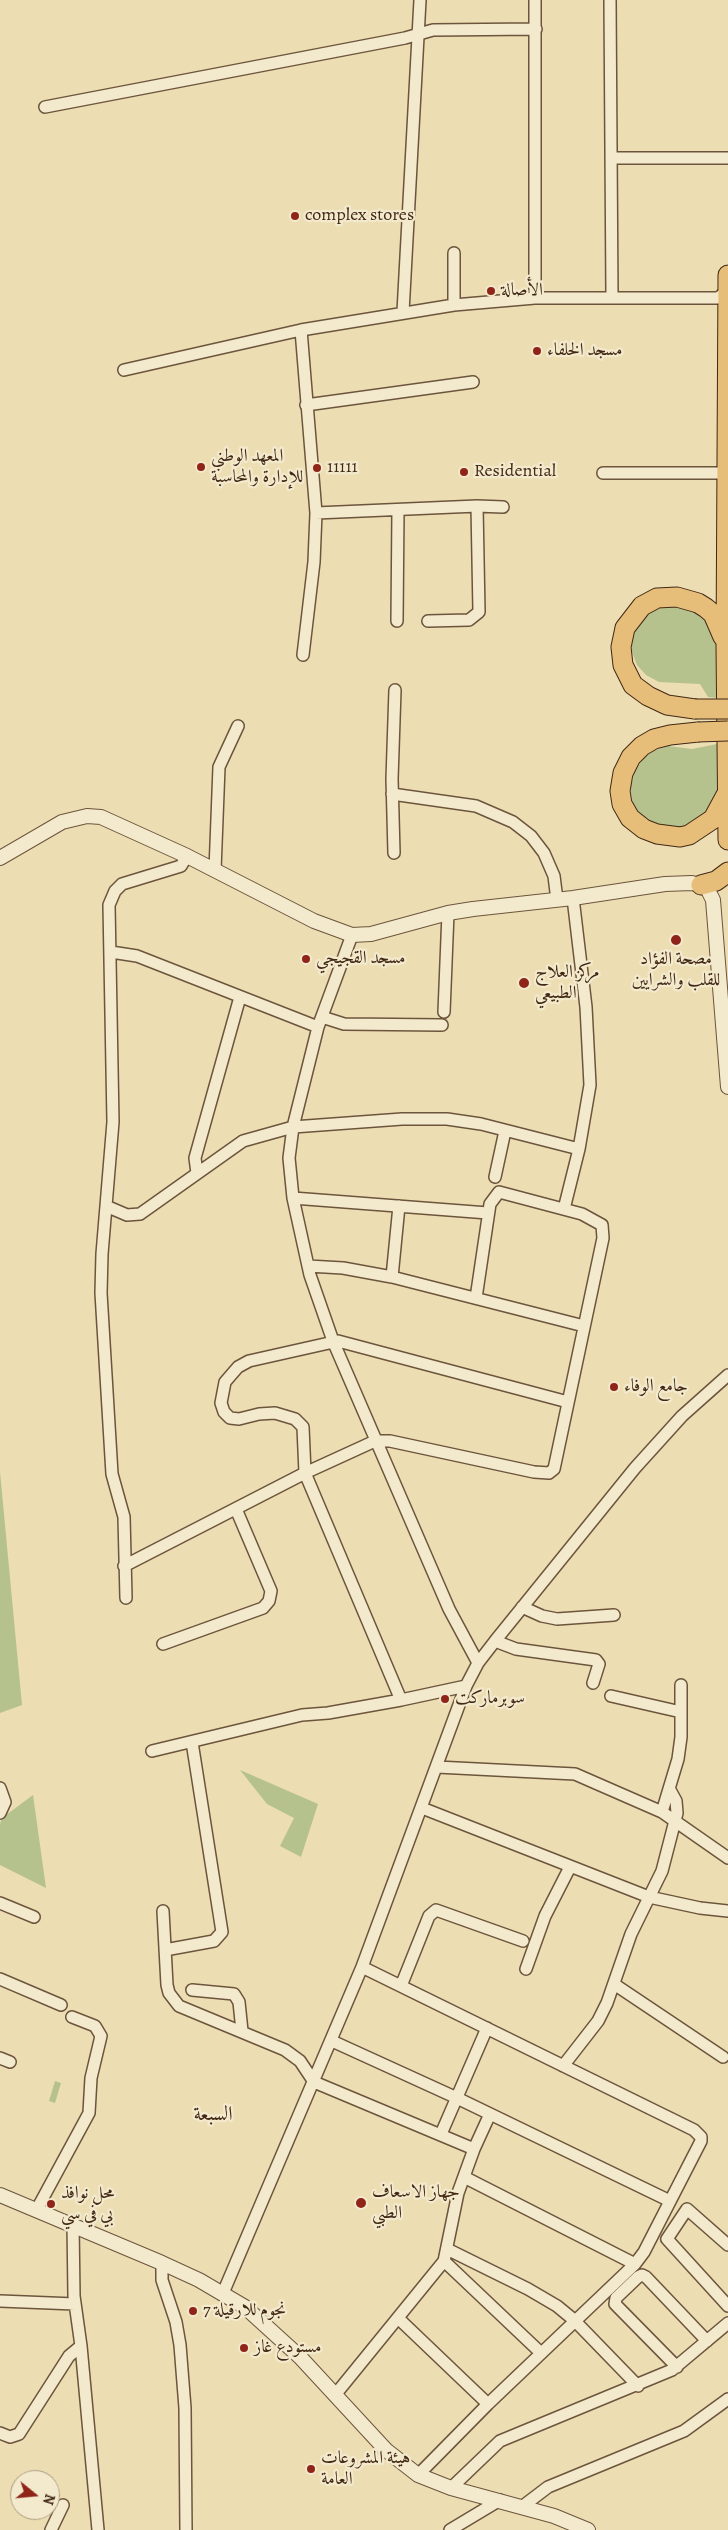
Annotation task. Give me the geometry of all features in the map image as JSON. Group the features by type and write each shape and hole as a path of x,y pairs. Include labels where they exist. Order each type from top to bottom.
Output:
{"highway":[{"path":"728,275 724,298 728,473 726,646 728,840"},
{"path":"726,646 713,614 698,603 677,596 657,598 642,606 625,628 621,647 623,665 633,685 648,696 667,705 695,709 728,709"},
{"path":"727,794 713,819 689,835 680,837 664,836 644,829 630,818 622,804 620,790 623,773 631,756 642,746 654,739 670,734 728,731"},
{"path":"700,885 716,881 728,872"}],"street":[{"path":"403,312 420,0"},
{"path":"535,0 535,298"},
{"path":"610,0 612,297"},
{"path":"45,107 442,30 536,29"},
{"path":"611,158 728,158"},
{"path":"454,253 454,305"},
{"path":"124,370 301,330 454,305 535,298 724,298"},
{"path":"301,330 316,513 314,562 303,655"},
{"path":"306,405 473,382"},
{"path":"603,473 728,473"},
{"path":"316,513 477,506 503,507"},
{"path":"428,622 469,620 479,612 477,506"},
{"path":"397,622 398,510"},
{"path":"394,853 392,794 395,690"},
{"path":"215,870 219,767 238,726"},
{"path":"392,794 476,806 513,822 531,836 550,863 557,900"},
{"path":"0,858 62,822 87,816 114,822 187,856 314,921 352,936 371,934 448,913 573,898 665,884 692,883 700,885 707,888 713,900 728,1087"},
{"path":"126,1598 124,1517 112,1474 101,1293 112,1122 109,905 115,891 122,884 181,866 187,856"},
{"path":"564,1209 579,1149 590,1085 589,1044 573,898"},
{"path":"444,1012 448,913"},
{"path":"352,936 320,1022 293,1127 289,1158 293,1198 308,1266 333,1341 457,1628 478,1662"},
{"path":"111,952 137,956 240,997 320,1022 442,1025"},
{"path":"197,1173 195,1158 240,997"},
{"path":"106,1206 126,1215 140,1214 243,1141 293,1127 433,1119 464,1121 579,1149"},
{"path":"495,1177 505,1131"},
{"path":"124,1566 305,1473 375,1440 390,1441 534,1472 549,1473 554,1469 557,1462 603,1238 602,1225 590,1217 499,1192 490,1204 488,1213 476,1298"},
{"path":"293,1198 488,1213"},
{"path":"392,1277 399,1206"},
{"path":"308,1266 343,1268 392,1277 584,1326"},
{"path":"401,1700 305,1473 303,1464 305,1433 300,1422 288,1416 275,1413 259,1414 239,1419 230,1418 222,1409 223,1388 233,1372 249,1361 333,1341 342,1341 568,1402"},
{"path":"223,2293 362,1967 466,1686 478,1662 635,1468 682,1416 728,1375"},
{"path":"164,1644 263,1608 270,1601 271,1590 236,1509"},
{"path":"522,1607 542,1616 557,1619 614,1614"},
{"path":"495,1641 516,1649 596,1660 599,1664 593,1683"},
{"path":"662,1812 678,1759 681,1685"},
{"path":"152,1751 302,1715 328,1713 466,1686"},
{"path":"611,1696 681,1712"},
{"path":"165,1950 214,1941 222,1932 192,1742"},
{"path":"437,1767 568,1773 662,1812 728,1858"},
{"path":"0,1788 5,1798 0,1813"},
{"path":"563,2066 598,2021 632,1934 662,1871 676,1820 677,1807 670,1790"},
{"path":"422,1808 649,1897 728,1911"},
{"path":"526,1969 545,1916 570,1867"},
{"path":"0,1903 34,1917"},
{"path":"163,1910 167,1985 174,2000 187,2010 242,2031 294,2055 314,2082 441,2134 474,2150"},
{"path":"400,1986 429,1916 436,1910 523,1942"},
{"path":"362,1967 698,2133 701,2141 644,2252 635,2264 574,2320 418,2475"},
{"path":"0,1979 61,2005"},
{"path":"614,1984 722,2057"},
{"path":"192,1990 234,1994 239,2002 242,2031"},
{"path":"37,2209 89,2113 91,2078 101,2036 95,2026 72,2017"},
{"path":"441,2134 487,2028"},
{"path":"332,2041 457,2098 670,2201"},
{"path":"335,2395 444,2261 464,2177 490,2114"},
{"path":"464,2177 635,2264"},
{"path":"0,2194 73,2224 118,2246 162,2263 223,2293 245,2307 278,2335 386,2450 418,2475 451,2488 523,2506 588,2530"},
{"path":"728,2245 687,2208 667,2239 728,2306"},
{"path":"73,2224 75,2304 81,2346 98,2530"},
{"path":"447,2249 541,2296 574,2320 638,2386"},
{"path":"444,2261 541,2353"},
{"path":"162,2263 162,2280 176,2322 180,2345 185,2408 186,2530"},
{"path":"677,2367 615,2304 616,2298 638,2277 642,2275 646,2277 707,2342"},
{"path":"0,2301 75,2304"},
{"path":"398,2319 488,2404"},
{"path":"451,2488 492,2447 509,2435 638,2386 677,2367 728,2323"},
{"path":"0,2433 10,2437 19,2434 69,2356 81,2346"},
{"path":"523,2506 548,2487 684,2431 728,2399"},
{"path":"450,2530 500,2500"},
{"path":"51,2530 63,2506"}],"green space":[{"path":"669,601 709,617 718,645 718,698 708,697 700,684 659,682 646,675 637,665 632,652 632,638 636,625 643,614"},
{"path":"717,744 717,791 714,806 695,827 656,829 636,811 631,798 631,784 635,771 643,759 653,751 668,746 692,749"},
{"path":"0,1472 22,1705 0,1713"},
{"path":"240,1770 318,1804 301,1857 280,1846 294,1818 267,1804"},
{"path":"33,1795 46,1888 0,1865 0,1824 2,1818"},
{"path":"55,2081 61,2083 55,2103 49,2101"}],"place":[{"name":"complex stores","path":"295,216"},
{"name":"الأصالة","path":"491,291"},
{"name":"مسجد الخلفاء","path":"537,351"},
{"name":"المعهد الوطني للإدارة والمحاسبة","path":"201,467"},
{"name":"11111","path":"317,468"},
{"name":"Residential","path":"464,472"},
{"name":"مصحة الفؤاد للقلب والشرايين","path":"676,940"},
{"name":"مسجد القجيجي","path":"306,959"},
{"name":"مركز العلاج الطبيعي","path":"524,983"},
{"name":"جامع الوفاء","path":"614,1387"},
{"name":"سوبرماركت","path":"445,1699"},
{"name":"جهاز الاسعاف الطبي","path":"361,2203"},
{"name":"محل نوافذ بي في سي","path":"51,2204"},
{"name":"7 نجوم للارقيلة","path":"193,2311"},
{"name":"مستودع غاز","path":"244,2348"},
{"name":"هيئة المشروعات العامة","path":"311,2469"}],"district":[{"name":"السبعة","path":"213,2115"}]}
